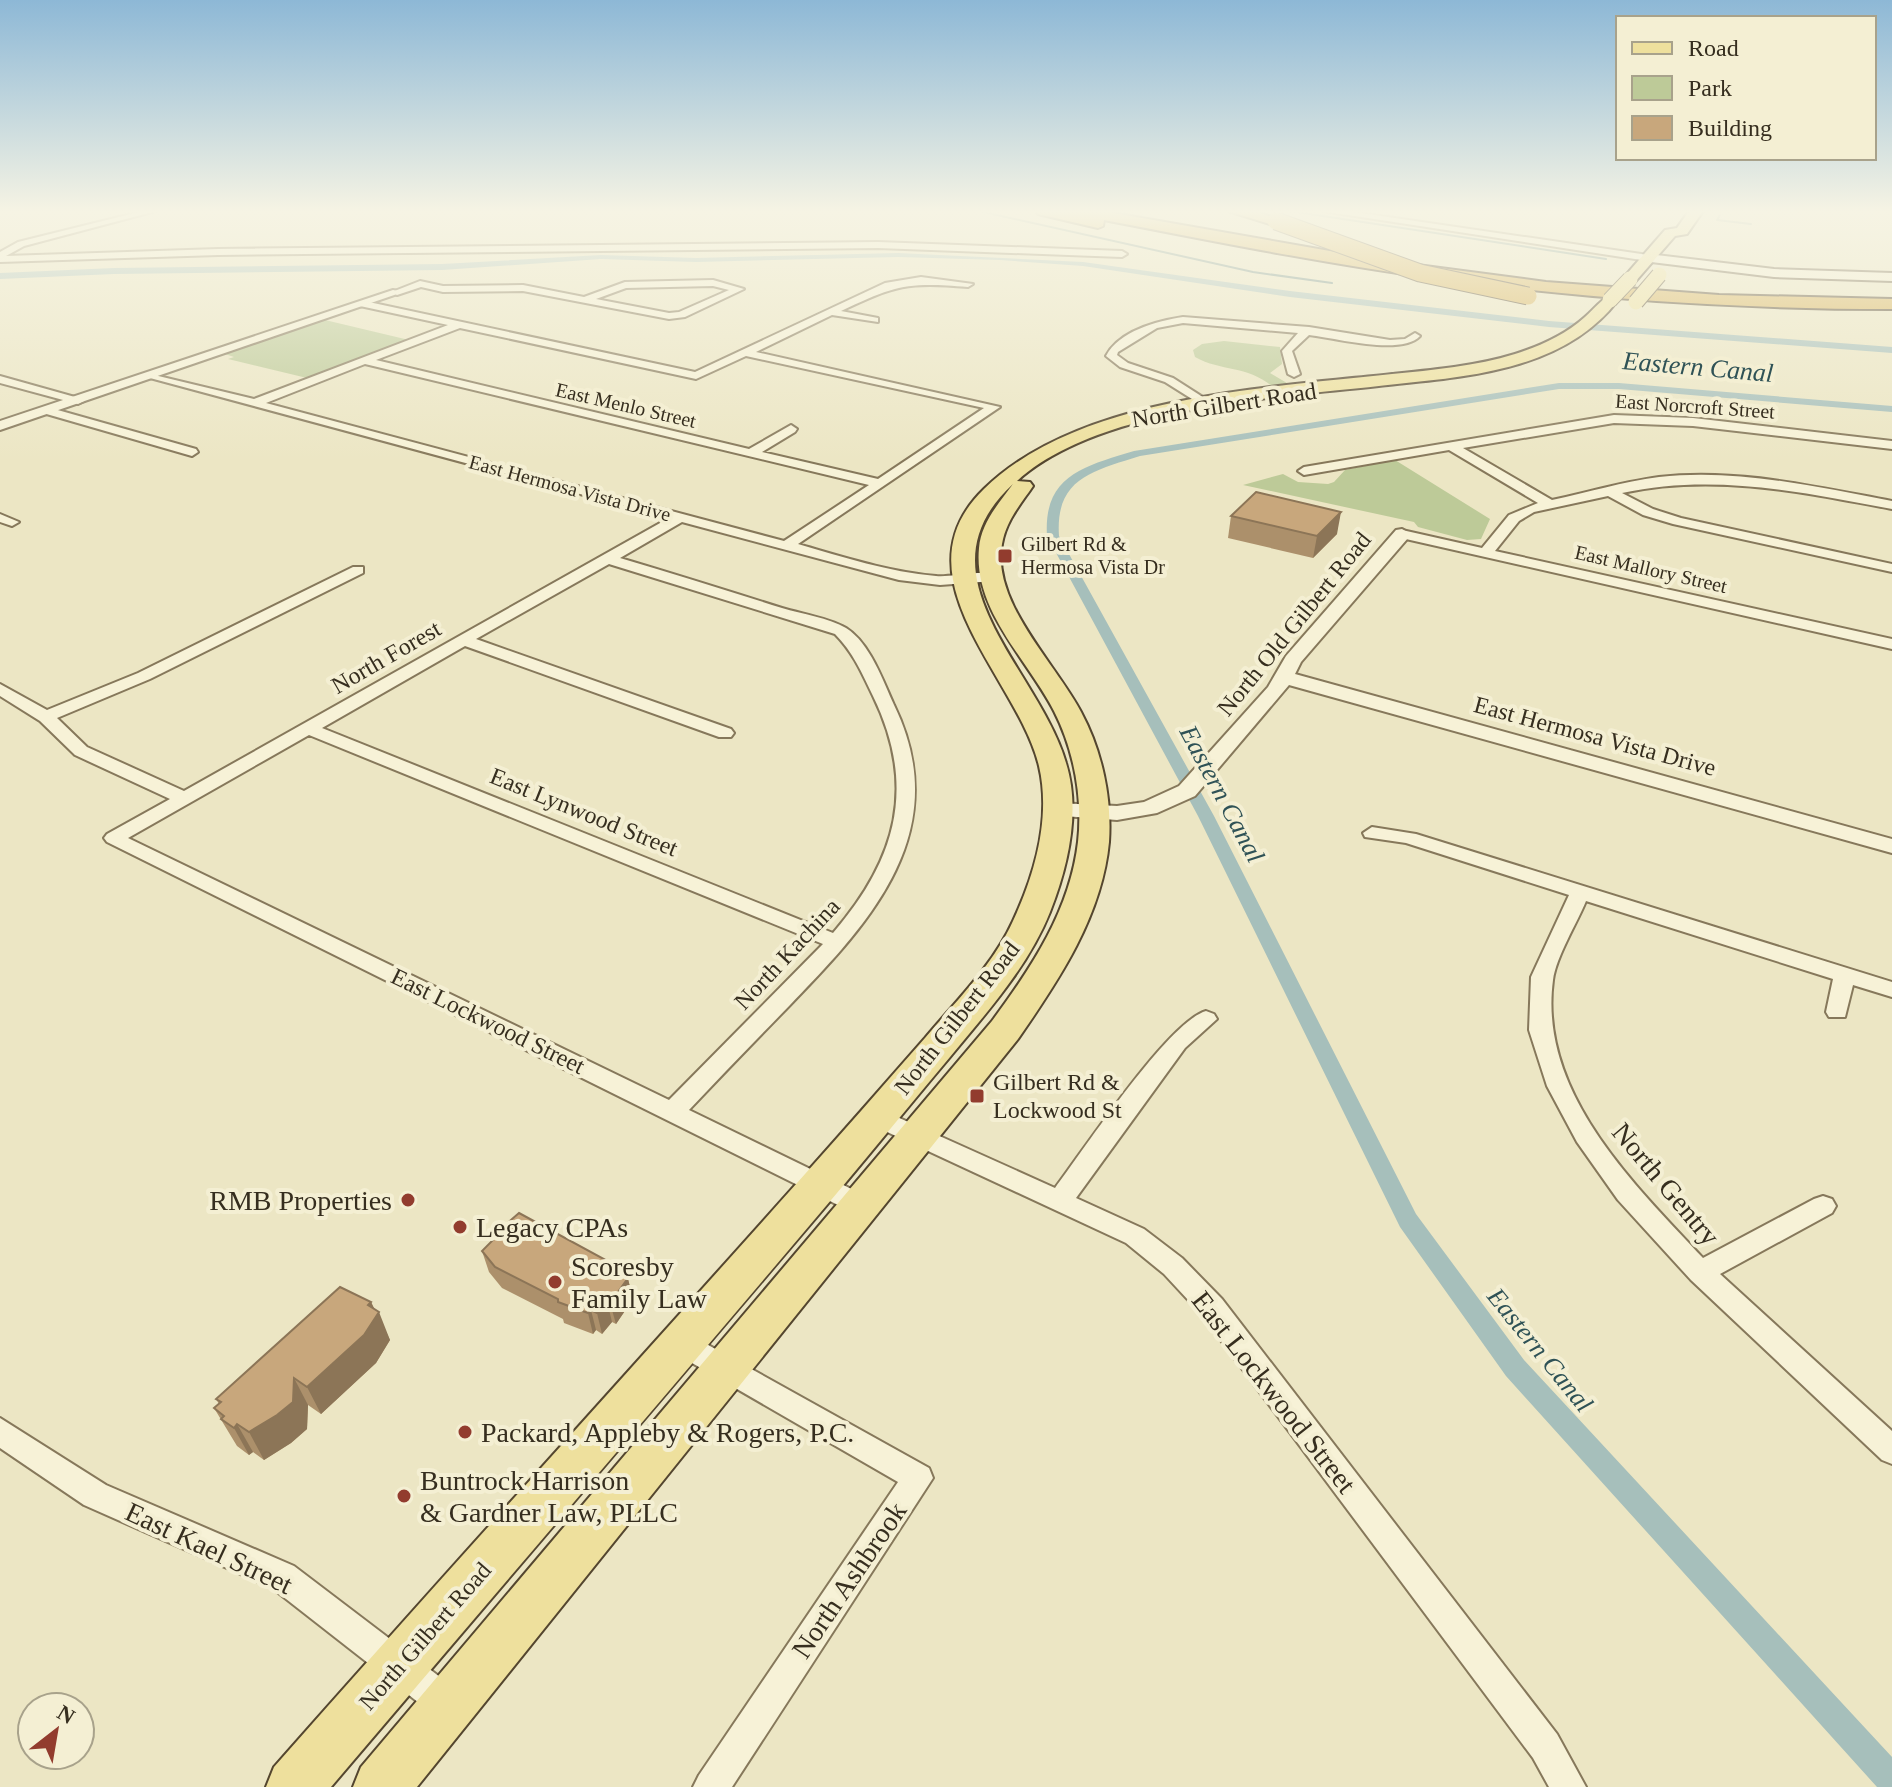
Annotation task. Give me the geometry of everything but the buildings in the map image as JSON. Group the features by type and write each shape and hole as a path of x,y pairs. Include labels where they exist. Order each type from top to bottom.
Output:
{"highway":[{"path":"1490,294 1602,310 1632,307"},
{"path":"1520,294 1602,310"},
{"path":"1651,294 1892,304"}],"main road":[{"name":"North Gilbert Road","path":"294,1787 820,1184 897,1128 1005,1030 1043,978 1072,928 1087,873 1076,812 1081,742 1066,708 975,579 962,544 971,520 993,491 1022,466 1067,441 1146,415 1501,374 1581,342 1616,294"},
{"name":"North Gilbert Road","path":"1632,307 1643,294"},
{"name":"North Gilbert Road","path":"975,579 994,528 1012,497 1029,480 1056,462 1103,440 1213,408"},
{"name":"North Gilbert Road","path":"381,1787 861,1205 897,1128"}],"street":[{"path":"0,426 390,294"},
{"path":"556,294 669,316 681,315 727,294"},
{"path":"585,300 600,294"},
{"path":"364,304 696,376 871,294"},
{"path":"830,312 874,320"},
{"path":"1213,408 1169,380 1124,365 1111,356 1114,350 1154,325 1168,322 1242,323 1390,343 1408,342 1415,336"},
{"path":"255,403 458,325"},
{"path":"1294,374 1287,351 1294,341 1309,330"},
{"path":"746,353 994,407 786,546"},
{"name":"East Menlo Street","path":"365,361 878,483"},
{"name":"East Hermosa Vista Drive","path":"154,376 899,576 922,580 975,579"},
{"path":"0,379 78,401"},
{"path":"47,411 192,452"},
{"name":"East Norcroft Street","path":"1304,471 1586,422 1649,419 1841,437 1892,445"},
{"path":"751,453 791,429"},
{"path":"1449,445 1547,503"},
{"path":"1486,552 1514,518 1547,503 1659,481 1767,482 1892,505"},
{"path":"1606,490 1648,512 1678,521 1892,568"},
{"name":"North Forest","path":"114,838 681,517"},
{"name":"East Mallory Street","path":"1402,534 1892,644"},
{"name":"North Old Gilbert Road","path":"1076,812 1149,808 1187,791 1276,690 1293,660 1402,534"},
{"name":"North Kachina","path":"609,559 840,631 863,658 905,758 907,791 902,828 890,865 870,900 839,943 673,1111"},
{"path":"46,717 144,676 358,570"},
{"path":"463,640 725,733"},
{"name":"East Hermosa Vista Drive","path":"1283,677 1892,846"},
{"path":"0,689 46,717 81,751 186,799"},
{"name":"East Lynwood Street","path":"310,729 839,943"},
{"path":"1372,833 1409,838 1892,990"},
{"name":"East Lockwood Street","path":"114,838 861,1205"},
{"name":"North Gentry","path":"1580,892 1542,977 1540,1030 1559,1086 1586,1136 1627,1193 1700,1272 1892,1450"},
{"path":"1837,1012 1844,975"},
{"path":"1059,1201 1177,1042 1206,1019"},
{"name":"East Lockwood Street","path":"897,1128 1135,1236 1173,1266 1212,1307 1545,1746 1568,1787"},
{"path":"1700,1272 1823,1206"},
{"name":"North Ashbrook","path":"683,1343 918,1478 711,1787"},
{"name":"East Kael Street","path":"0,1431 95,1495 283,1577 449,1705"}],"green space":[{"path":"325,320 409,340 307,378 228,359 234,357 225,354"},
{"path":"1224,341 1280,347 1282,364 1270,373 1292,386 1273,387 1254,375 1195,357 1193,350 1202,344"},
{"path":"1395,460 1490,519 1481,539 1467,540 1418,527 1414,522 1243,485 1283,474 1298,482 1328,484 1345,470"}],"waterway":[{"path":"1293,294 1549,324 1892,350"},
{"name":"Eastern Canal","path":"1892,409 1619,386 1559,386 1138,453 1074,478 1055,501 1052,516 1053,536 1206,816 1408,1220 1515,1368 1892,1780"}],"place":[{"name":"Gilbert Rd & Hermosa Vista Dr","path":"1005,556"},
{"name":"Gilbert Rd & Lockwood St","path":"977,1096"},
{"name":"RMB Properties","path":"408,1200"},
{"name":"Legacy CPAs","path":"460,1227"},
{"name":"Scoresby Family Law","path":"555,1282"},
{"name":"Packard, Appleby & Rogers, P.C.","path":"465,1432"},
{"name":"Buntrock Harrison & Gardner Law, PLLC","path":"404,1496"}]}
